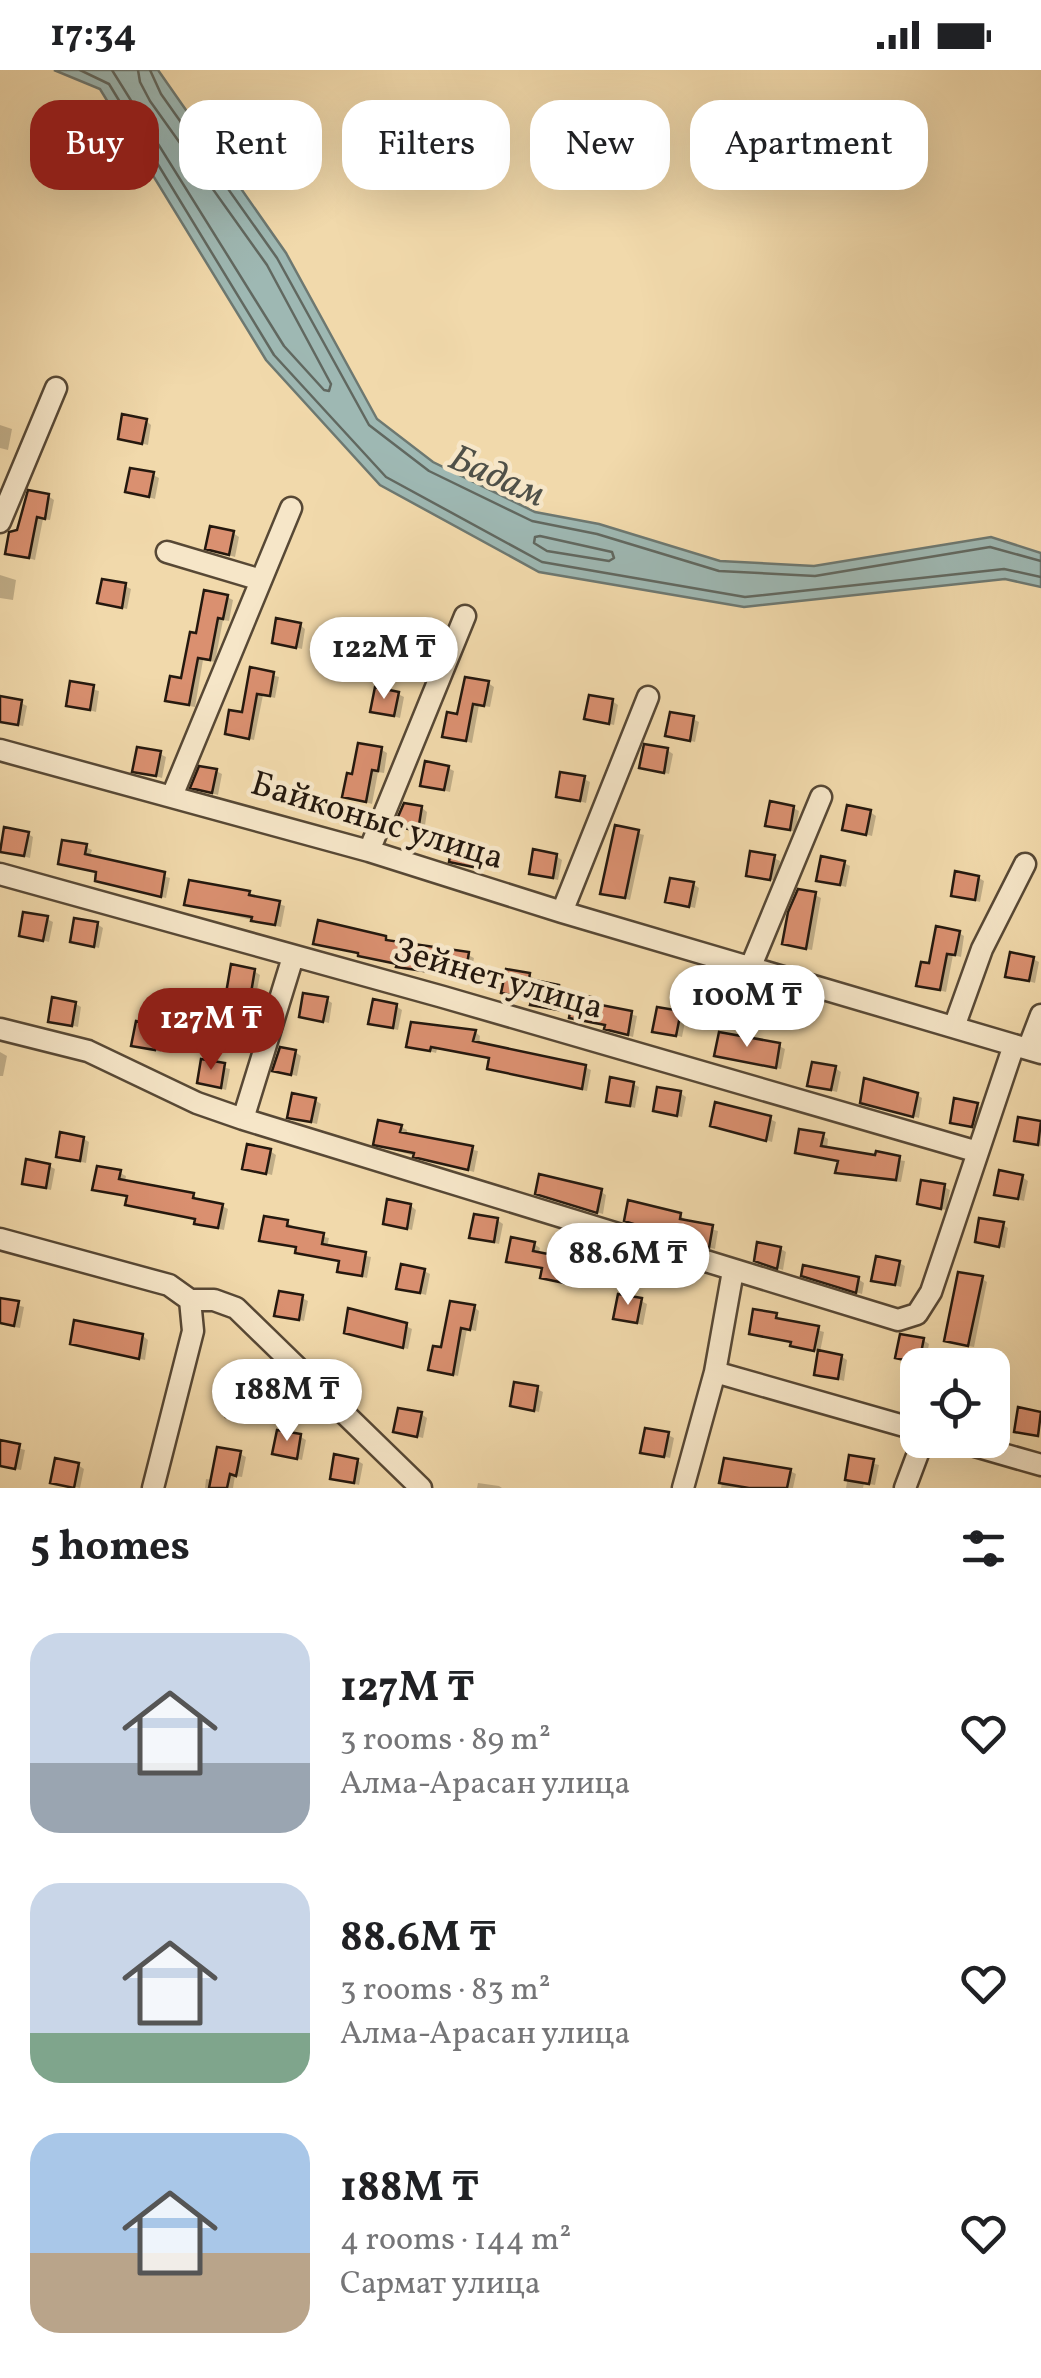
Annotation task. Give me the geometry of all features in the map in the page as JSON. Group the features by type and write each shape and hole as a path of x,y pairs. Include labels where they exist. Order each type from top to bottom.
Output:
{"street":[{"path":"0,522 56,388"},
{"path":"172,796 291,508"},
{"path":"168,552 261,580"},
{"path":"369,851 465,616"},
{"path":"562,912 648,697"},
{"name":"Байконыс улица","path":"0,750 369,851 1028,1049"},
{"path":"751,966 821,798"},
{"path":"954,1028 982,948 1025,864"},
{"name":"Зейнет улица","path":"0,874 978,1152"},
{"path":"243,1119 293,957"},
{"path":"0,1029 88,1051 197,1104 243,1119 898,1320 917,1314 931,1292 978,1152 1041,1014"},
{"path":"0,1239 170,1285 190,1300 214,1300 236,1308 420,1488"},
{"path":"683,1488 716,1372 733,1271"},
{"path":"154,1488 193,1330 190,1300"},
{"path":"716,1372 900,1425"},
{"path":"1010,1456 1041,1465"},
{"path":"905,1488 917,1458"}],"water":[{"path":"54,70 158,70 179,100 179,190 242,190 286,253 377,419 433,462 535,512 599,524 720,561 814,566 991,537 1041,553 1041,587 1005,579 744,607 539,572 380,485 266,360 159,185 159,100 107,100 100,89"}],"building":[{"path":"122,414 147,419 142,444 118,439"},
{"path":"130,468 154,472 149,497 125,492"},
{"path":"28,490 49,494 45,519 37,517 29,558 5,554 9,532 17,530"},
{"path":"210,526 234,531 229,555 205,549"},
{"path":"102,579 126,583 122,608 97,603"},
{"path":"204,590 228,595 223,619 218,618 210,660 198,658 189,705 165,701 170,676 181,678 190,632 196,633"},
{"path":"276,618 301,623 296,648 272,643"},
{"path":"396,631 421,635 416,660 392,656"},
{"path":"250,667 274,672 270,696 257,694 249,739 225,734 229,710 242,712"},
{"path":"465,677 489,681 484,706 473,704 466,741 442,737 447,712 457,714"},
{"path":"70,681 94,685 90,710 66,706"},
{"path":"375,687 399,692 394,716 370,712"},
{"path":"589,695 613,699 609,724 584,719"},
{"path":"0,696 22,700 18,725 0,722"},
{"path":"670,712 694,716 690,741 665,736"},
{"path":"358,743 382,747 378,771 372,770 366,802 342,797 347,773 352,774"},
{"path":"644,744 668,748 664,773 639,768"},
{"path":"137,747 161,751 156,776 132,772"},
{"path":"425,761 449,766 444,790 420,786"},
{"path":"199,766 217,769 212,793 190,788"},
{"path":"560,772 585,776 580,801 556,797"},
{"path":"770,801 794,806 790,830 765,826"},
{"path":"404,803 422,806 418,831 394,826"},
{"path":"847,805 871,810 866,835 842,830"},
{"path":"615,825 639,830 625,898 600,894"},
{"path":"4,827 29,832 24,856 0,852"},
{"path":"453,838 477,843 473,867 449,862"},
{"path":"62,840 87,844 85,854 165,872 161,897 95,881 96,872 58,864"},
{"path":"533,849 557,854 553,878 529,874"},
{"path":"750,851 775,855 770,880 746,876"},
{"path":"821,856 845,861 840,885 816,881"},
{"path":"955,871 979,876 975,900 951,896"},
{"path":"670,878 694,882 689,907 665,902"},
{"path":"189,880 280,901 275,925 184,905"},
{"path":"798,889 816,892 806,949 782,944 788,912"},
{"path":"23,912 48,916 43,941 19,936"},
{"path":"74,918 98,922 94,947 70,942"},
{"path":"318,920 386,936 386,940 469,952 465,977 396,967 397,964 358,953 313,944"},
{"path":"936,926 960,931 955,955 947,954 940,990 916,986 921,962 929,963"},
{"path":"1010,952 1034,957 1029,981 1005,977"},
{"path":"231,964 255,969 251,993 245,992 237,1033 213,1028 218,1004 224,1005"},
{"path":"506,969 530,973 529,979 559,985 558,991 597,998 596,1004 632,1011 628,1035 604,1029 605,1025 569,1018 570,1012 530,1005 532,999 501,993"},
{"path":"303,993 328,997 323,1022 299,1017"},
{"path":"52,997 76,1002 72,1026 48,1022"},
{"path":"373,999 397,1004 393,1028 368,1024"},
{"path":"657,1007 681,1011 676,1036 652,1032"},
{"path":"136,1021 160,1026 155,1050 131,1046"},
{"path":"411,1022 476,1030 473,1041 586,1065 582,1089 487,1069 489,1058 431,1047 430,1051 406,1047"},
{"path":"719,1032 780,1043 776,1068 714,1056"},
{"path":"280,1047 296,1050 291,1075 272,1071"},
{"path":"201,1059 225,1063 221,1088 197,1083"},
{"path":"812,1062 836,1066 831,1090 807,1086"},
{"path":"610,1077 634,1082 630,1106 606,1102"},
{"path":"864,1078 918,1093 913,1117 860,1103"},
{"path":"657,1087 681,1091 677,1116 653,1111"},
{"path":"292,1093 316,1098 311,1122 287,1118"},
{"path":"954,1098 978,1103 972,1127 950,1123"},
{"path":"715,1102 771,1116 766,1141 710,1126"},
{"path":"1018,1117 1041,1121 1038,1145 1014,1141"},
{"path":"378,1120 402,1125 400,1132 473,1146 468,1170 373,1145"},
{"path":"799,1129 824,1133 821,1146 900,1156 896,1180 835,1173 838,1161 795,1153"},
{"path":"60,1132 84,1137 80,1161 56,1157"},
{"path":"247,1144 271,1149 266,1174 242,1169"},
{"path":"26,1159 50,1164 46,1188 22,1184"},
{"path":"97,1166 121,1170 119,1179 194,1193 193,1198 223,1204 218,1228 194,1224 195,1219 125,1205 127,1196 92,1190"},
{"path":"999,1170 1023,1175 1018,1199 994,1195"},
{"path":"539,1174 602,1189 597,1213 535,1194"},
{"path":"921,1180 945,1184 941,1209 917,1204"},
{"path":"387,1199 411,1204 407,1229 383,1224"},
{"path":"628,1200 681,1213 680,1219 713,1225 709,1248 624,1221"},
{"path":"474,1214 498,1218 494,1242 469,1238"},
{"path":"264,1216 288,1220 287,1226 324,1233 322,1244 366,1252 362,1276 337,1272 339,1261 295,1253 296,1247 259,1241"},
{"path":"979,1218 1004,1222 999,1247 975,1242"},
{"path":"511,1237 535,1242 533,1251 568,1258 564,1283 540,1278 542,1268 506,1262"},
{"path":"757,1242 781,1247 777,1269 754,1261"},
{"path":"876,1256 900,1261 895,1285 871,1281"},
{"path":"401,1264 425,1269 420,1293 396,1289"},
{"path":"803,1265 859,1277 856,1293 801,1276"},
{"path":"958,1272 983,1276 968,1346 944,1341"},
{"path":"279,1291 303,1295 299,1320 274,1316"},
{"path":"618,1294 642,1298 637,1323 613,1319"},
{"path":"0,1298 19,1301 14,1326 0,1323"},
{"path":"450,1301 475,1305 470,1330 461,1328 453,1375 428,1370 433,1346 441,1347"},
{"path":"348,1308 407,1323 403,1348 344,1333"},
{"path":"753,1309 819,1326 814,1351 749,1334"},
{"path":"74,1320 143,1334 139,1359 70,1344"},
{"path":"900,1334 924,1338 922,1348 900,1348 900,1359 895,1358"},
{"path":"818,1350 842,1355 838,1379 814,1375"},
{"path":"514,1382 538,1386 534,1411 510,1406"},
{"path":"231,1393 255,1397 250,1422 226,1417"},
{"path":"1018,1407 1041,1412 1038,1436 1014,1432"},
{"path":"398,1408 422,1412 417,1437 393,1432"},
{"path":"645,1428 669,1432 664,1457 640,1453"},
{"path":"277,1430 301,1434 297,1459 272,1454"},
{"path":"0,1440 20,1444 15,1469 0,1466"},
{"path":"217,1447 241,1451 236,1476 230,1474 227,1488 209,1488"},
{"path":"334,1454 358,1459 354,1483 330,1479"},
{"path":"849,1455 874,1459 869,1484 845,1480"},
{"path":"55,1458 79,1463 74,1488 50,1483"},
{"path":"724,1458 791,1469 787,1488 719,1483"}],"water label":[{"name":"Бадам","path":"497,478"}]}
